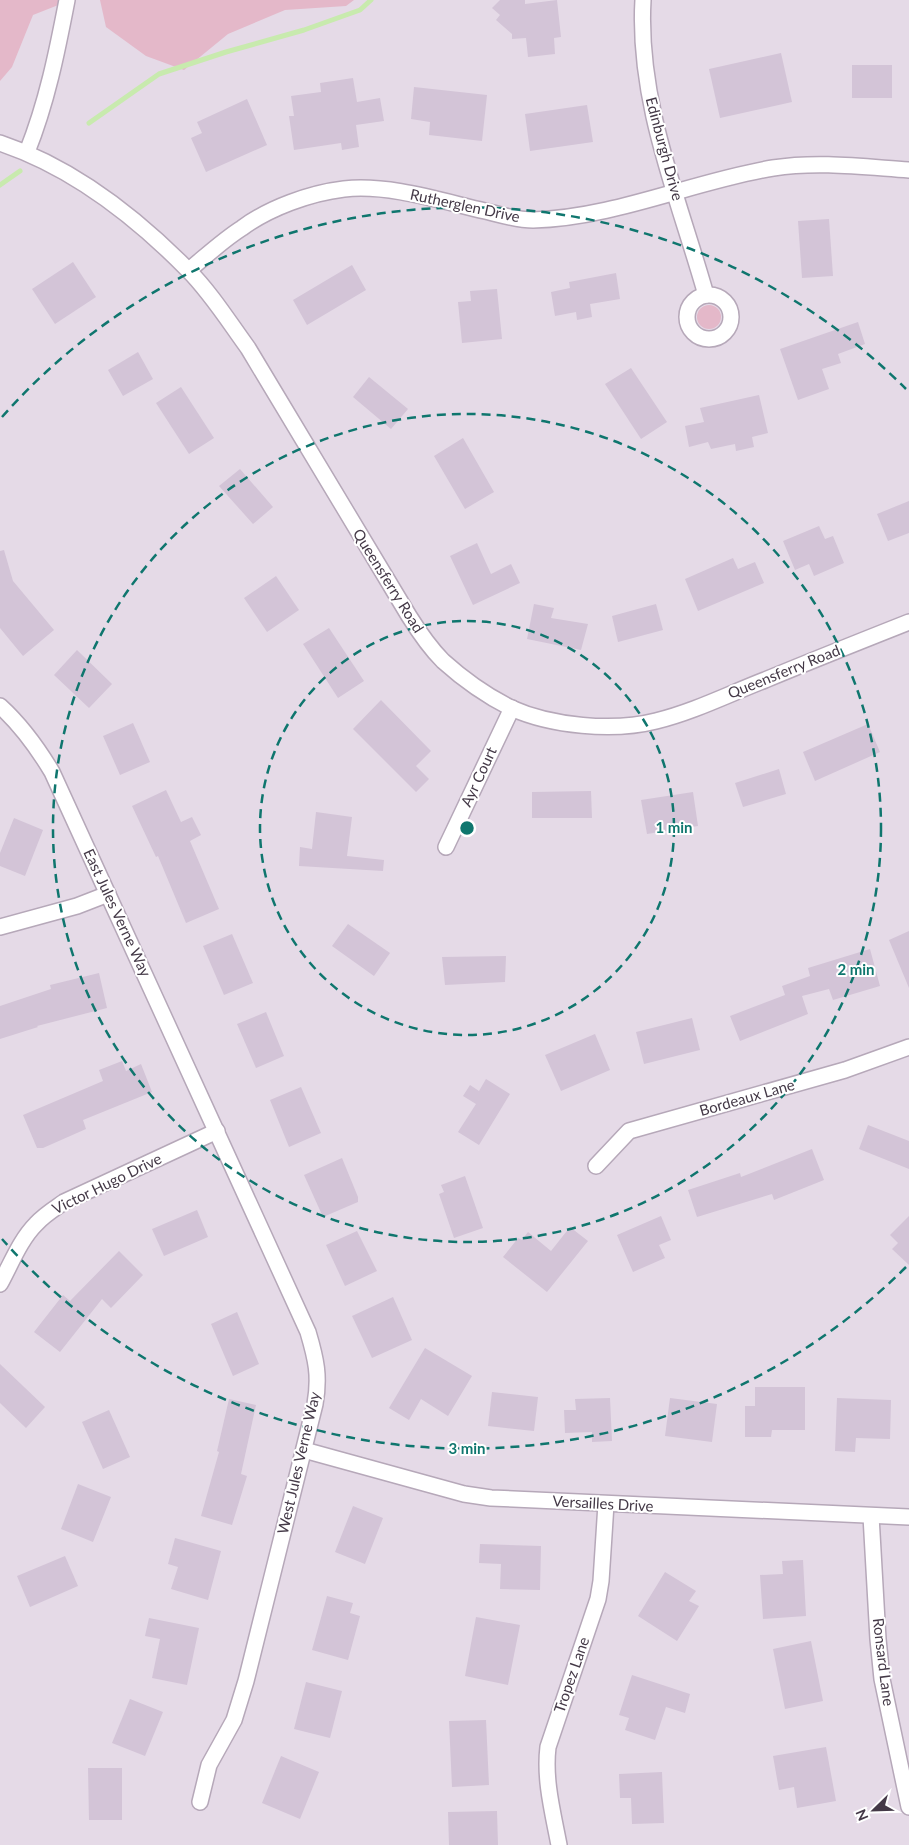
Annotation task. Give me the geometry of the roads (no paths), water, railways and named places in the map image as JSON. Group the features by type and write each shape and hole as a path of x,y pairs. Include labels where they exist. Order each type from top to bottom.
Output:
{"street":[{"path":"27,152 41,115 54,69 67,0"},
{"name":"Edinburgh Drive","path":"643,0 644,63 650,100 706,295"},
{"name":"Queensferry Road","path":"0,143 27,152 74,178 115,205 189,270 220,308 248,348 409,616 426,641 442,660 462,678 512,708 566,723 589,726 623,726 655,721 695,708 909,622"},
{"name":"Rutherglen Drive","path":"189,270 242,227 274,210 315,195 344,189 391,190 531,220 589,214 731,176 775,168 842,165 909,170"},
{"name":"East Jules Verne Way","path":"0,706 36,745 52,772 217,1131"},
{"name":"Ayr Court","path":"446,847 512,708"},
{"path":"0,926 77,906 108,894"},
{"name":"Bordeaux Lane","path":"596,1166 629,1131 845,1070 909,1047"},
{"name":"Victor Hugo Drive","path":"0,1284 21,1245 35,1225 64,1202 217,1131"},
{"name":"West Jules Verne Way","path":"200,1802 209,1765 234,1720 246,1681 304,1450 318,1384 317,1366 308,1332 217,1131"},
{"name":"Versailles Drive","path":"304,1450 473,1495 491,1498 909,1517"},
{"name":"Tropez Lane","path":"559,1845 548,1782 546,1763 548,1747 598,1599 606,1504"},
{"name":"Ronsard Lane","path":"871,1516 882,1679 909,1807"}],"waterway":[{"path":"89,123 159,74 226,52 304,30 360,10 371,0"},
{"path":"0,185 20,171"}]}
